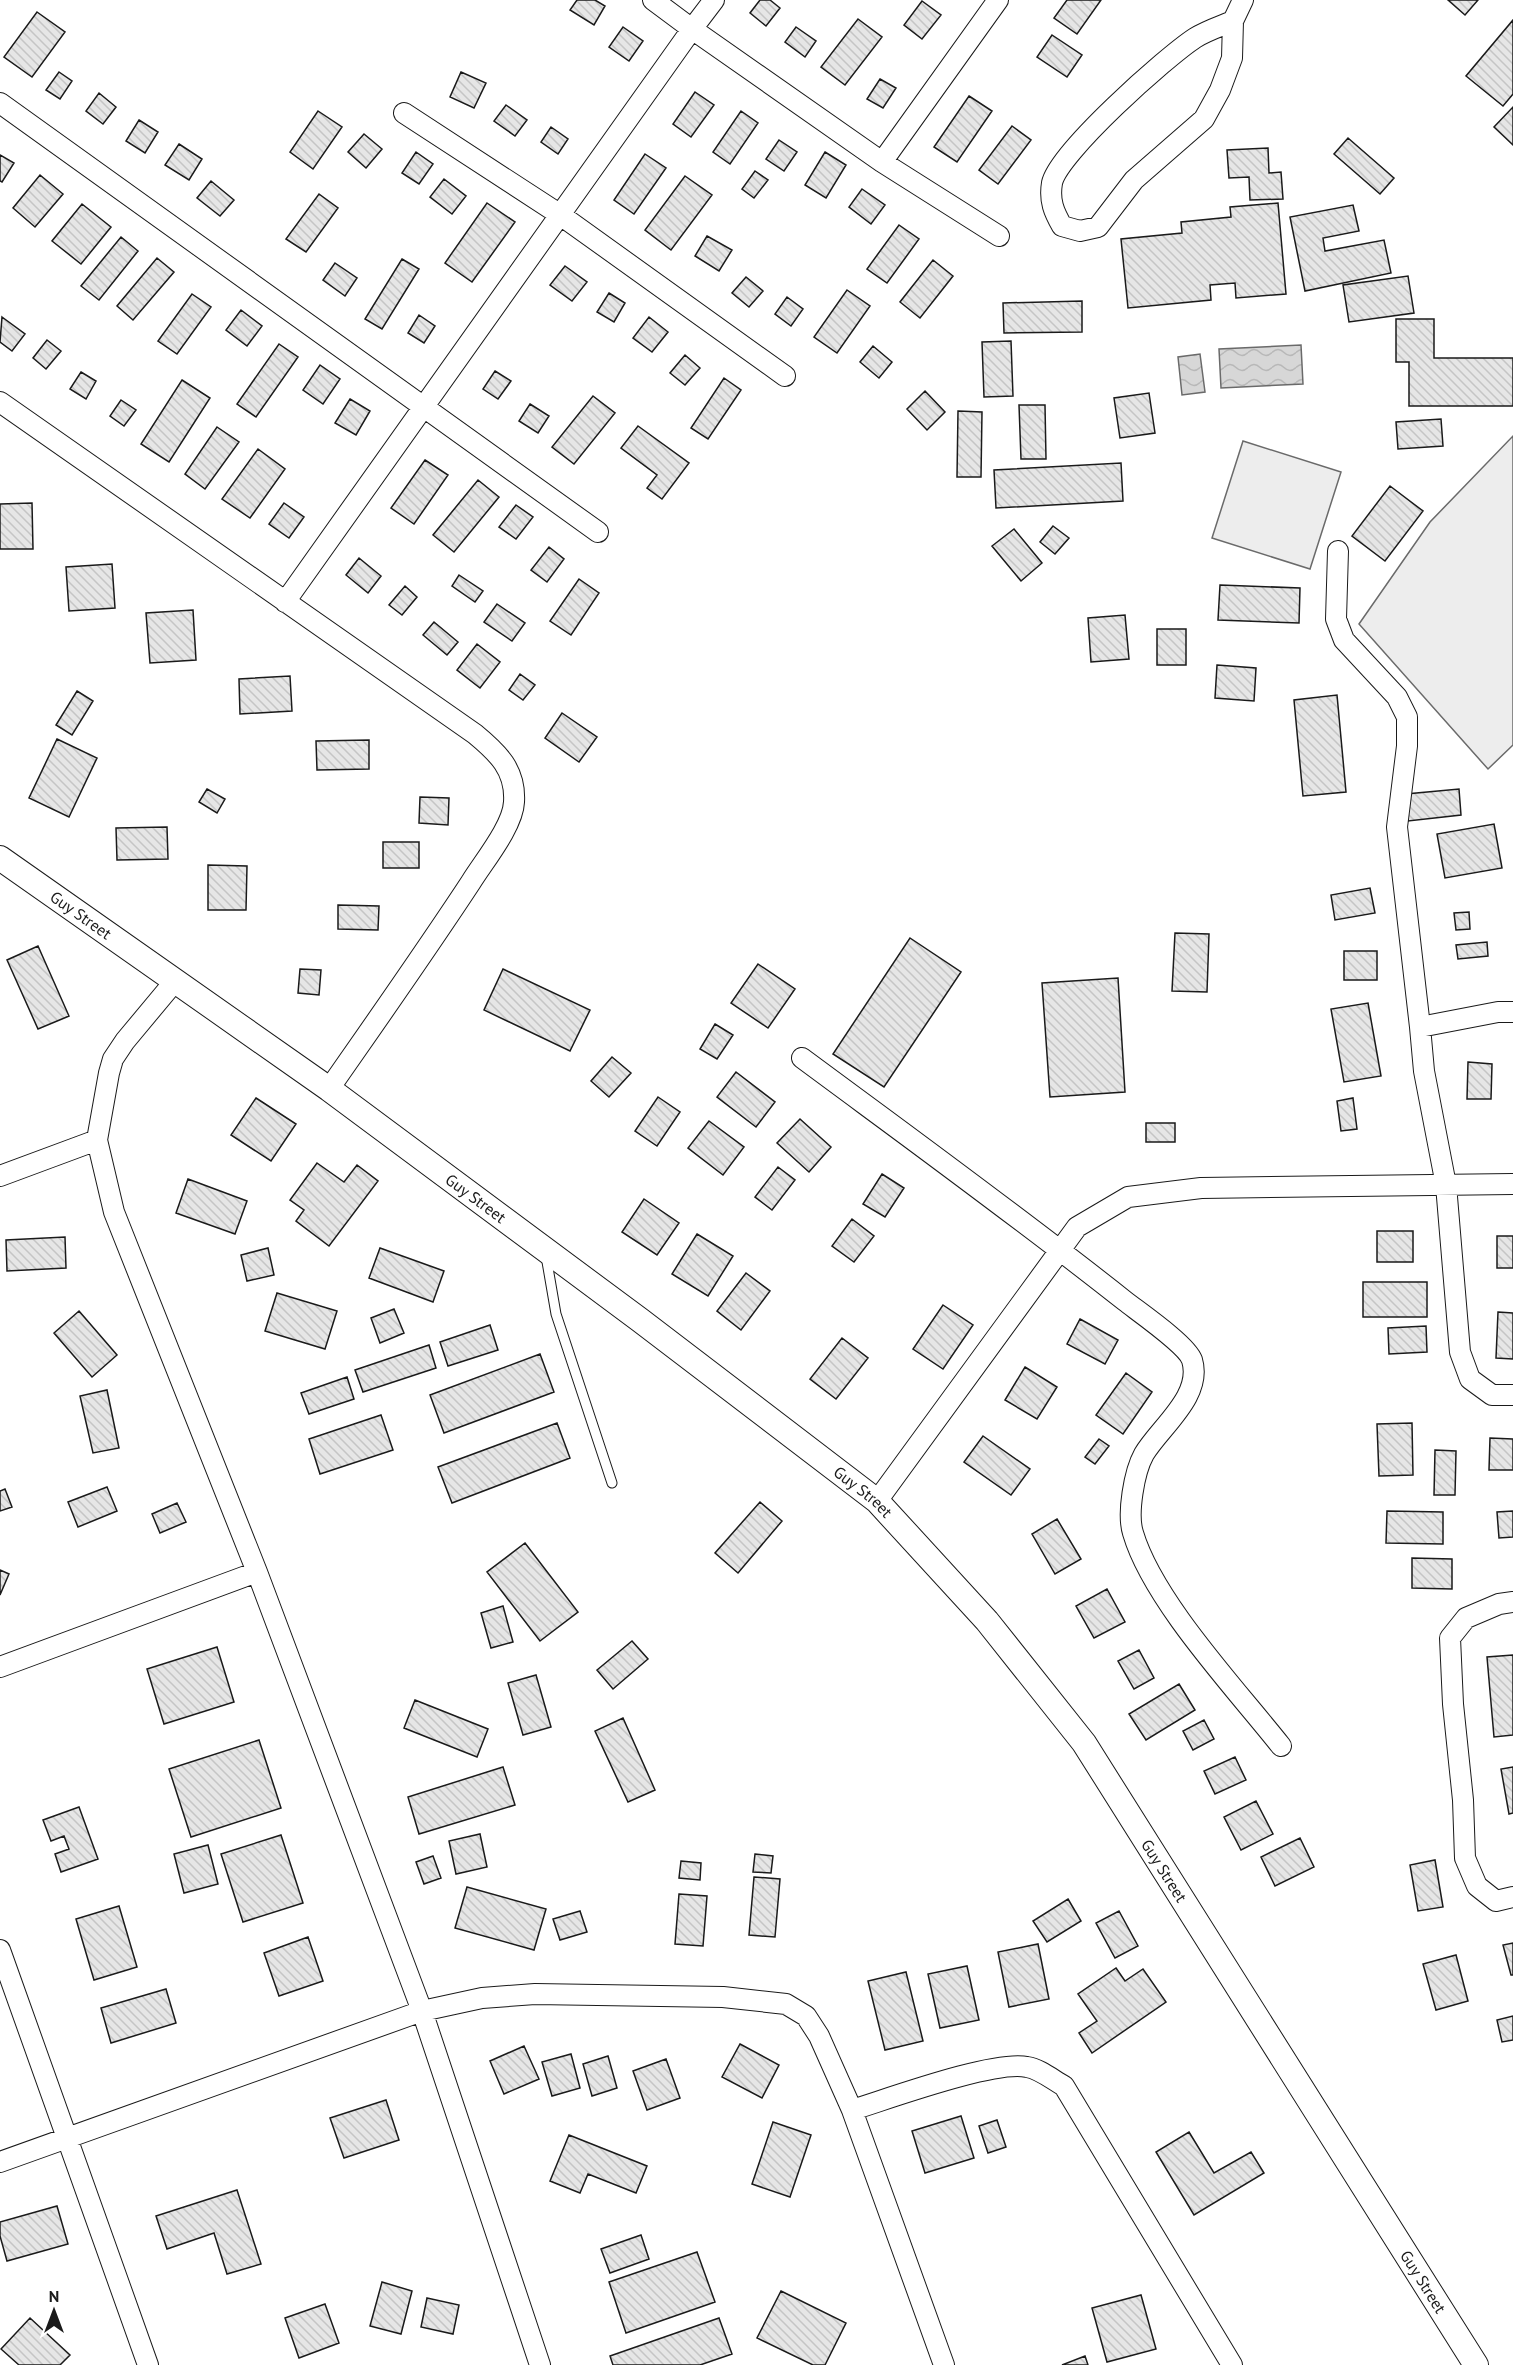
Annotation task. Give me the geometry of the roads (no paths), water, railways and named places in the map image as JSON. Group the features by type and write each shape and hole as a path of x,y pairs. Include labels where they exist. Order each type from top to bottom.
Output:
{"street":[{"path":"653,0 882,162 999,236"},
{"path":"285,602 424,409 559,214 714,0"},
{"path":"882,162 998,0"},
{"path":"1233,21 1197,36 1165,60 1065,158 1052,182 1051,206 1062,226 1080,231 1098,227 1134,180 1204,119 1220,90 1232,58 1233,21 1243,0"},
{"path":"0,104 598,532"},
{"path":"404,113 559,214 785,376"},
{"path":"0,402 476,734 501,755 511,774 514,803 506,827 329,1089"},
{"path":"1338,551 1336,619 1344,640 1396,697 1407,717 1407,746 1396,827 1424,1071 1446,1185 1460,1352 1470,1379 1492,1395 1513,1395"},
{"name":"Guy Street","path":"0,858 329,1089 877,1501 987,1621 1084,1743 1476,2365"},
{"path":"175,981 113,1059 97,1140 114,1212 257,1572 422,2011 540,2365"},
{"path":"1420,1027 1498,1012 1513,1012"},
{"path":"801,1058 1060,1250 1175,1340 1192,1359 1193,1381 1180,1407 1143,1455 1133,1488 1132,1531 1149,1573 1193,1636 1281,1746"},
{"path":"0,1176 97,1140"},
{"path":"877,1501 1077,1227 1128,1197 1201,1188 1513,1184"},
{"path":"0,1667 257,1572"},
{"path":"1513,1602 1499,1604 1466,1618 1450,1638 1453,1704 1463,1800 1465,1858 1477,1886 1496,1901 1513,1897"},
{"path":"0,1950 148,2365"},
{"path":"0,2162 422,2011 482,1998 535,1994 723,1997 786,2004 806,2016 819,2036 852,2110 944,2365"},
{"path":"852,2110 931,2085 999,2068 1027,2067 1064,2086 1232,2365"}],"lane":[{"path":"546,1251 556,1314 612,1483"}],"water":[{"path":"1301,345 1303,384 1221,388 1219,349"},
{"path":"1200,354 1205,392 1182,395 1178,357"}]}
